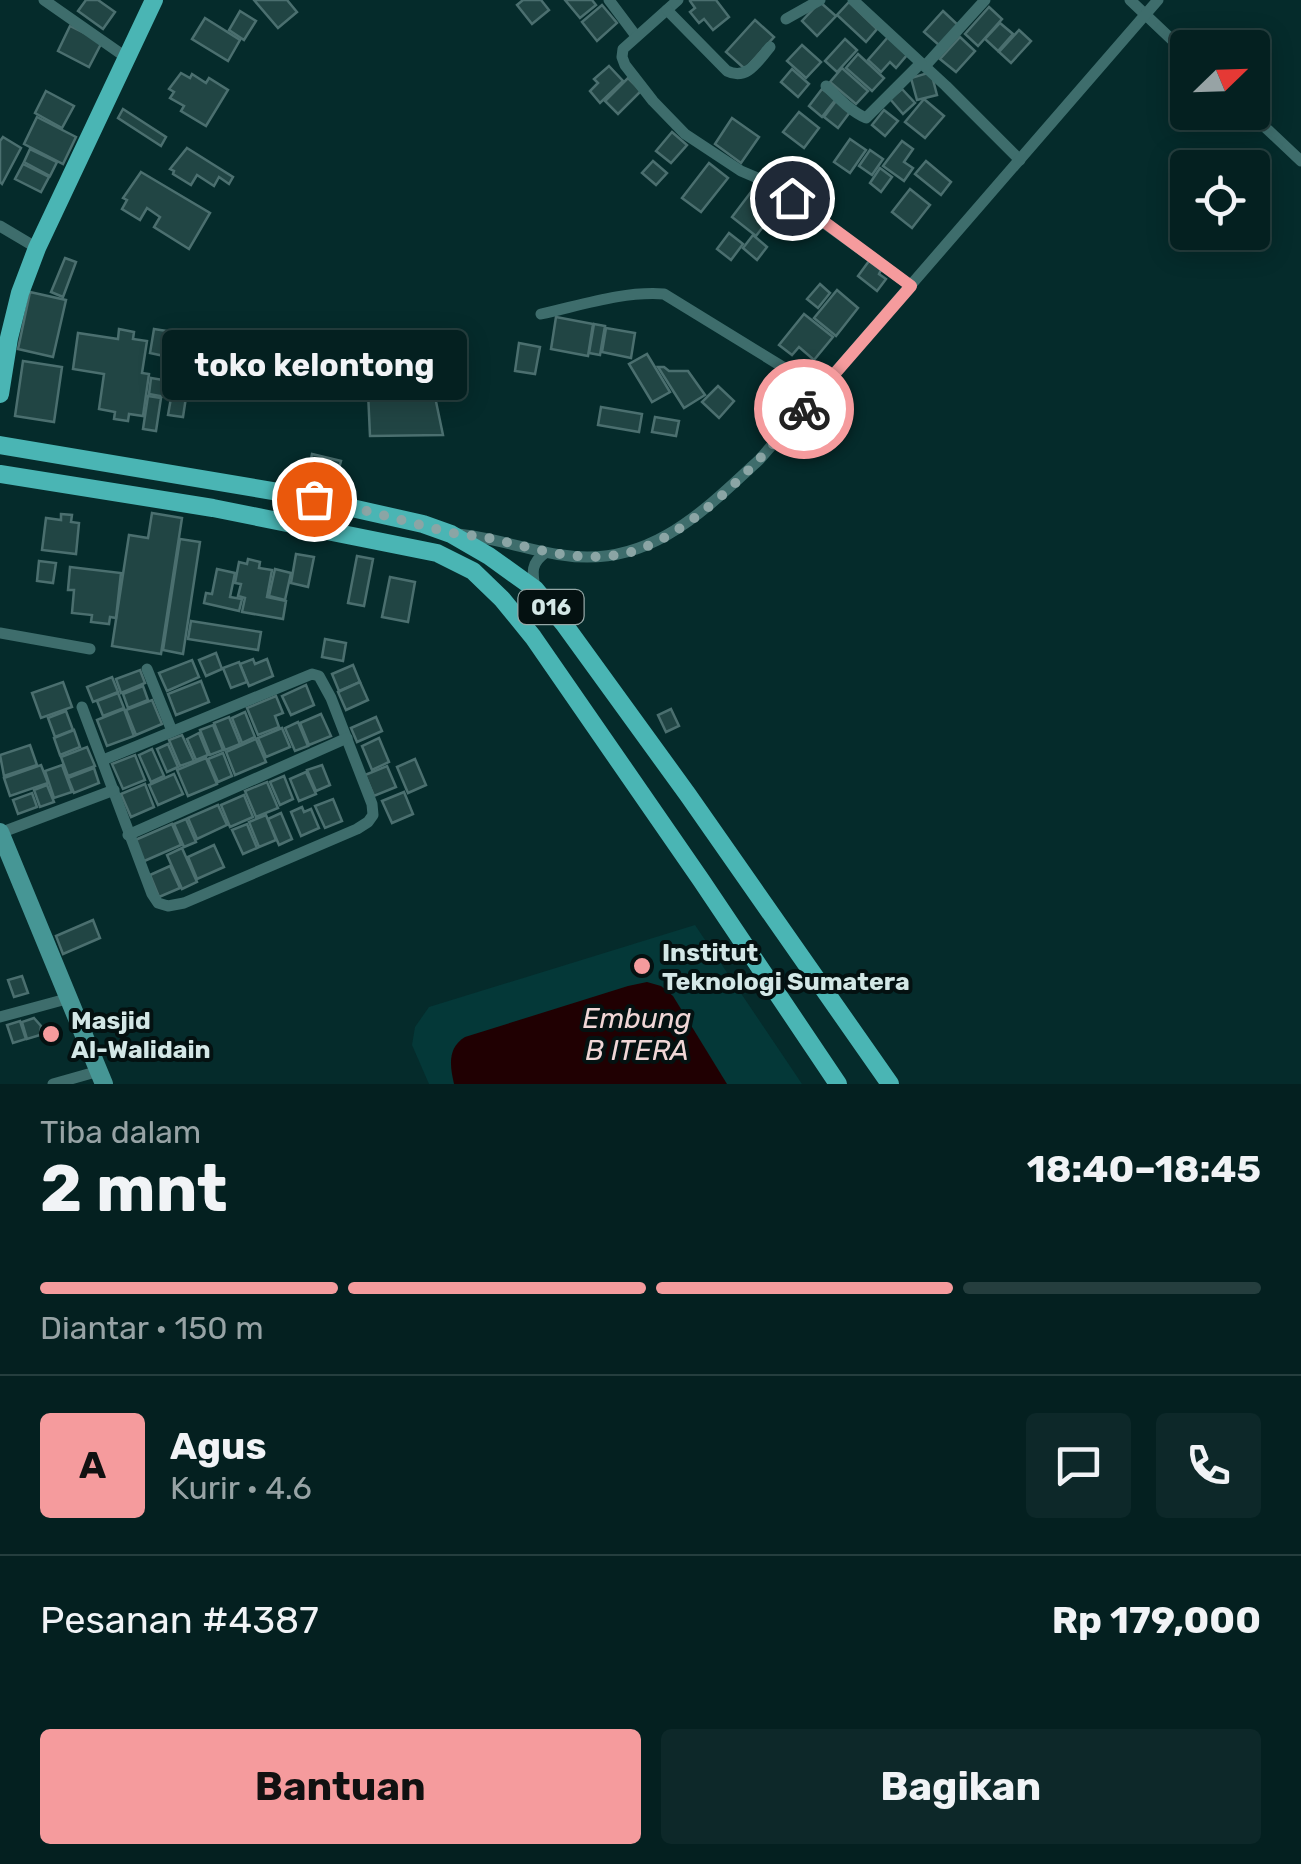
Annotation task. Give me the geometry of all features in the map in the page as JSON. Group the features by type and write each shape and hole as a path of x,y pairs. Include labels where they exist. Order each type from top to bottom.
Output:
{"main road":[{"path":"0,394 20,293 37,248 154,0"},
{"name":"016","path":"0,445 285,493 414,522 452,534 490,556 535,589 564,624 890,1084"},
{"name":"016","path":"0,474 280,520 437,553 473,571 502,598 533,637 838,1084"},
{"path":"280,520 285,493"}],"street":[{"path":"44,0 127,58"},
{"path":"609,0 636,36"},
{"path":"678,0 623,49 625,65 653,101 686,134 741,171 769,183 911,286"},
{"path":"786,19 820,0"},
{"path":"853,0 1020,160"},
{"path":"826,86 866,118 985,0"},
{"path":"1130,0 1170,39"},
{"path":"452,534 491,538 545,553 597,558 650,546 677,530 760,460 1158,0"},
{"path":"666,10 727,72 736,76 745,74 770,48"},
{"path":"1268,130 1301,161"},
{"path":"0,226 37,248"},
{"path":"541,314 622,295 664,294 819,392"},
{"path":"535,589 532,567 545,553"},
{"path":"0,633 90,649"},
{"path":"147,669 172,731"},
{"path":"82,707 128,834 158,903 168,906 184,902 357,829 374,815 331,698 319,676 312,674 102,760"},
{"path":"128,834 347,738"},
{"path":"53,1084 102,1078 0,833 114,790"},
{"path":"0,1017 70,998"}],"shaded area":[{"name":"Institut Teknologi Sumatera","path":"695,925 802,1084 429,1084 412,1045 415,1027 429,1007"}],"water":[{"name":"Embung B ITERA","path":"647,982 661,986 673,996 727,1084 454,1084 453,1052 465,1037"}],"building":[{"path":"86,0 98,0 115,12 103,29 78,11"},
{"path":"254,0 287,0 297,12 278,28"},
{"path":"523,0 541,0 549,10 532,24 517,5"},
{"path":"565,0 592,0 596,5 580,18"},
{"path":"691,0 716,0 729,17 713,30 704,19 699,23 690,12 695,8"},
{"path":"820,2 836,16 817,36 802,21"},
{"path":"849,2 877,29 866,42 837,15"},
{"path":"602,5 617,23 597,41 582,22"},
{"path":"989,7 1002,19 978,46 965,34"},
{"path":"240,11 256,21 244,40 229,30"},
{"path":"943,11 958,25 940,46 924,32"},
{"path":"205,18 240,40 228,61 192,39"},
{"path":"755,20 774,37 745,69 726,52"},
{"path":"1000,23 1013,34 998,51 985,39"},
{"path":"70,26 102,42 89,67 58,51"},
{"path":"1019,30 1031,41 1011,63 999,52"},
{"path":"888,37 907,55 896,68 890,62 881,72 868,60"},
{"path":"960,37 975,51 956,72 940,59"},
{"path":"845,39 857,50 837,72 825,61"},
{"path":"802,45 821,62 806,78 787,61"},
{"path":"858,54 884,78 872,91 846,68"},
{"path":"609,66 623,81 600,103 590,91 598,83 594,79"},
{"path":"842,68 868,91 856,104 830,82"},
{"path":"792,69 809,84 798,97 781,82"},
{"path":"931,72 937,95 917,100 911,78"},
{"path":"181,73 190,78 192,74 206,83 209,78 228,90 206,126 181,111 184,106 170,98 174,92 169,89"},
{"path":"628,78 641,91 618,114 605,101"},
{"path":"822,89 836,99 822,117 809,106"},
{"path":"902,89 915,103 903,114 890,99"},
{"path":"46,91 74,106 62,128 35,113"},
{"path":"924,99 944,116 925,138 905,122"},
{"path":"836,101 850,112 838,128 824,117"},
{"path":"123,109 166,137 161,146 118,118"},
{"path":"884,110 898,121 885,136 872,125"},
{"path":"799,112 819,128 804,148 783,132"},
{"path":"37,117 76,137 63,164 24,144"},
{"path":"732,118 759,137 741,163 715,144"},
{"path":"672,132 687,145 671,163 656,151"},
{"path":"3,137 21,148 2,184 0,141"},
{"path":"850,139 866,150 850,173 834,162"},
{"path":"902,141 913,149 904,162 913,168 904,181 883,166"},
{"path":"187,148 233,177 229,184 219,177 214,186 197,175 191,185 173,174 170,169"},
{"path":"30,149 57,162 50,176 24,162"},
{"path":"870,150 883,159 872,175 859,166"},
{"path":"653,161 667,173 656,185 642,173"},
{"path":"926,161 951,182 941,195 915,174"},
{"path":"709,163 728,178 701,212 682,198"},
{"path":"23,164 49,177 41,192 15,179"},
{"path":"880,168 892,177 881,192 870,183"},
{"path":"141,172 210,213 189,249 154,227 160,217 147,208 140,220 122,209 127,200 123,198"},
{"path":"910,189 930,205 912,228 892,212"},
{"path":"751,192 775,211 756,236 732,217"},
{"path":"729,233 743,244 731,260 717,249"},
{"path":"753,235 767,247 757,260 743,248"},
{"path":"65,258 76,262 63,297 51,292"},
{"path":"869,261 886,279 877,291 858,276"},
{"path":"820,284 830,293 818,308 807,299"},
{"path":"837,290 858,308 836,336 814,318"},
{"path":"30,292 66,300 53,357 18,349"},
{"path":"804,314 833,337 814,360 799,347 792,355 779,345"},
{"path":"556,317 593,324 588,356 551,349"},
{"path":"594,324 605,326 600,355 589,353"},
{"path":"606,328 635,333 631,358 602,352"},
{"path":"119,329 134,332 133,339 147,341 142,373 149,374 143,416 129,414 128,421 114,419 115,412 99,409 104,374 73,369 78,333 118,339"},
{"path":"154,329 199,336 195,360 177,357 175,365 163,363 164,356 150,353"},
{"path":"519,343 540,347 535,374 515,371"},
{"path":"647,354 670,392 652,402 629,364"},
{"path":"23,361 62,367 54,422 15,416"},
{"path":"658,367 688,371 705,395 684,408"},
{"path":"429,368 443,435 370,436 367,370"},
{"path":"151,378 188,384 183,417 168,415 171,398 149,394"},
{"path":"718,386 734,401 719,418 702,402"},
{"path":"148,396 161,398 156,431 143,429"},
{"path":"601,407 642,414 639,432 598,425"},
{"path":"655,417 679,421 676,436 652,432"},
{"path":"312,454 341,461 337,476 309,469"},
{"path":"152,513 182,518 161,654 112,646 129,535 148,538"},
{"path":"61,514 72,515 71,522 79,523 76,554 42,550 46,518 61,520"},
{"path":"180,539 200,542 183,654 163,650"},
{"path":"296,554 314,557 308,587 291,583"},
{"path":"357,556 373,559 364,606 348,603"},
{"path":"248,559 260,562 259,568 272,570 267,597 286,601 283,619 242,612 245,598 238,596 241,584 235,583 239,562 247,564"},
{"path":"39,561 56,563 53,583 37,581"},
{"path":"70,567 121,573 116,618 110,617 109,624 91,622 92,615 72,613"},
{"path":"217,569 235,573 230,597 242,599 239,611 204,603 206,593 212,594"},
{"path":"275,569 291,573 285,600 269,596"},
{"path":"390,577 415,582 408,622 382,617"},
{"path":"191,621 261,632 258,650 188,639"},
{"path":"325,639 346,643 343,661 322,657"},
{"path":"216,653 222,669 206,676 199,660"},
{"path":"253,659 255,664 267,659 273,676 249,686 240,664"},
{"path":"192,660 199,677 167,691 159,673"},
{"path":"239,662 247,682 231,688 223,668"},
{"path":"353,665 360,682 339,691 332,674"},
{"path":"140,670 145,683 121,693 116,679"},
{"path":"112,677 118,692 93,702 87,687"},
{"path":"201,681 209,702 176,715 168,694"},
{"path":"63,682 72,707 41,718 32,693"},
{"path":"360,682 368,700 346,710 338,692"},
{"path":"306,685 314,705 291,715 282,696"},
{"path":"143,686 148,700 128,708 123,694"},
{"path":"118,693 124,708 103,716 97,701"},
{"path":"276,696 283,713 275,716 279,727 258,735 247,708"},
{"path":"152,700 162,724 136,735 126,710"},
{"path":"124,709 134,736 107,746 97,720"},
{"path":"671,709 679,726 666,732 658,715"},
{"path":"66,711 73,730 55,737 48,718"},
{"path":"245,712 255,737 242,743 232,718"},
{"path":"321,714 331,736 309,745 300,723"},
{"path":"229,717 240,744 225,750 214,723"},
{"path":"376,717 382,731 357,742 351,728"},
{"path":"298,722 308,746 295,751 285,728"},
{"path":"213,725 223,750 210,755 200,730"},
{"path":"282,728 290,747 266,757 258,738"},
{"path":"74,730 80,747 60,755 54,738"},
{"path":"199,733 208,755 196,760 187,739"},
{"path":"182,735 194,761 180,766 169,740"},
{"path":"379,738 389,762 372,770 362,746"},
{"path":"256,739 266,762 235,775 226,752"},
{"path":"168,744 178,767 167,772 157,749"},
{"path":"30,745 37,765 4,776 0,755"},
{"path":"87,747 95,766 68,776 61,757"},
{"path":"152,749 164,776 151,782 139,755"},
{"path":"223,753 232,776 218,782 208,759"},
{"path":"135,755 145,780 123,789 112,764"},
{"path":"206,758 217,784 188,796 177,770"},
{"path":"415,759 426,785 408,793 397,767"},
{"path":"41,765 48,783 10,796 4,778"},
{"path":"62,765 72,792 54,798 45,771"},
{"path":"322,765 330,785 316,791 307,770"},
{"path":"387,766 396,787 374,796 365,775"},
{"path":"94,768 99,783 74,793 68,778"},
{"path":"306,772 316,794 299,801 290,779"},
{"path":"174,774 183,794 158,805 149,785"},
{"path":"284,776 293,799 280,805 270,782"},
{"path":"267,782 278,808 256,817 245,791"},
{"path":"145,784 154,807 131,817 121,794"},
{"path":"47,785 54,802 40,807 34,790"},
{"path":"404,792 413,814 392,823 382,801"},
{"path":"32,793 37,807 18,814 13,800"},
{"path":"244,795 253,817 230,827 221,805"},
{"path":"333,799 342,821 325,828 315,806"},
{"path":"218,805 227,825 197,839 188,818"},
{"path":"302,807 304,812 311,809 319,828 301,836 291,812"},
{"path":"281,813 292,839 279,845 268,819"},
{"path":"266,815 276,840 259,847 249,822"},
{"path":"186,819 196,842 184,847 174,824"},
{"path":"172,824 181,845 142,862 133,841"},
{"path":"247,824 257,848 243,854 232,830"},
{"path":"214,845 224,867 197,879 188,857"},
{"path":"182,848 197,882 182,889 167,855"},
{"path":"170,866 180,888 159,897 150,875"},
{"path":"93,920 100,938 63,954 56,936"},
{"path":"22,976 28,993 14,997 8,980"},
{"path":"34,1018 41,1026 40,1035 27,1039 22,1022"},
{"path":"20,1021 26,1039 13,1043 7,1025"}],"way so far":[{"path":"314,499 545,553 597,558 632,552 677,530 723,494 760,460 804,409"}],"place":[{"name":"toko kelontong","path":"314,499"},
{"name":"Institut Teknologi Sumatera","path":"642,966"},
{"name":"Masjid Al-Walidain","path":"51,1034"}],"route":[{"path":"792,198 911,286 804,409"}]}
